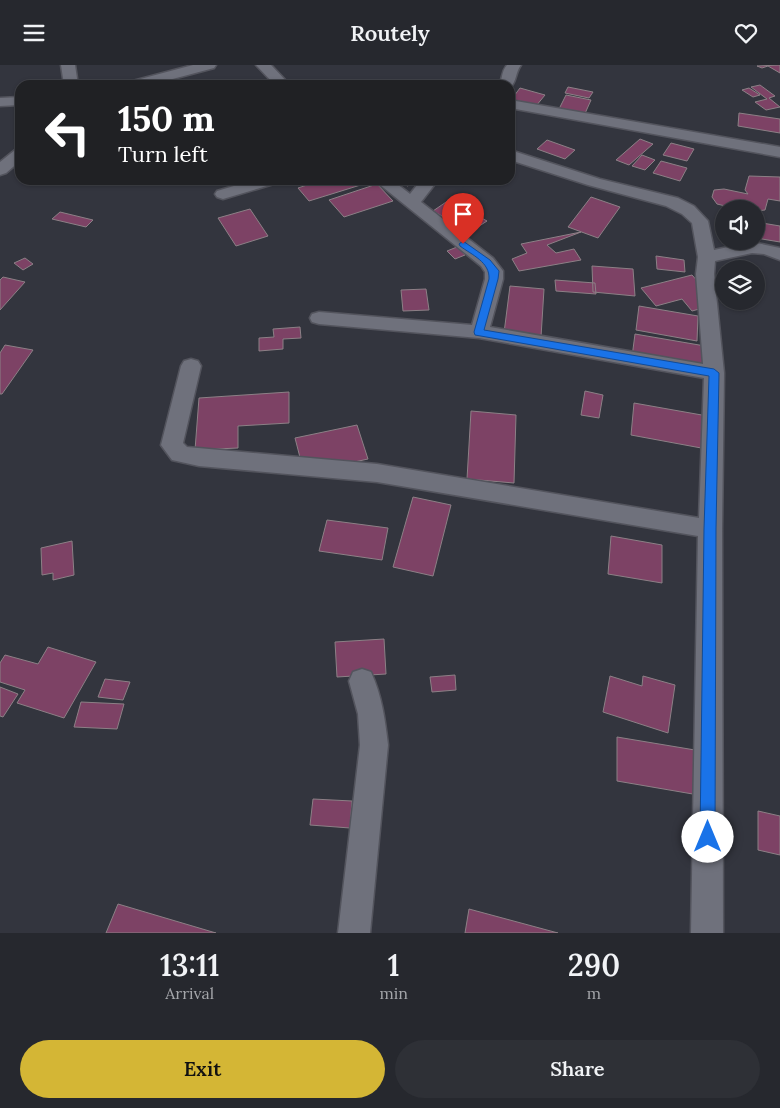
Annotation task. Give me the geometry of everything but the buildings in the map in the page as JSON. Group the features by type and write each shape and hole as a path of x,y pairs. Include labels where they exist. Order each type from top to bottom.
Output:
{"street":[{"path":"68,65 70,80"},
{"path":"153,80 209,65"},
{"path":"263,65 278,80"},
{"path":"509,80 509,71 514,65"},
{"path":"0,102 15,101"},
{"path":"515,105 780,152"},
{"path":"0,170 15,157"},
{"path":"515,157 594,182 672,202 688,210 700,221 707,257 705,274 714,373 710,529 707,933"},
{"path":"223,194 254,185"},
{"path":"388,185 487,262 494,271 494,279 479,332"},
{"path":"411,203 426,185"},
{"path":"707,257 759,246 780,255"},
{"path":"319,318 479,332 714,373"},
{"path":"191,366 172,445 180,454 199,458 377,473 710,529"},
{"path":"354,933 374,745 371,714 362,681"}],"route":[{"path":"463,244 487,262 494,271 494,279 479,332 714,373 710,529 708,837"}]}
